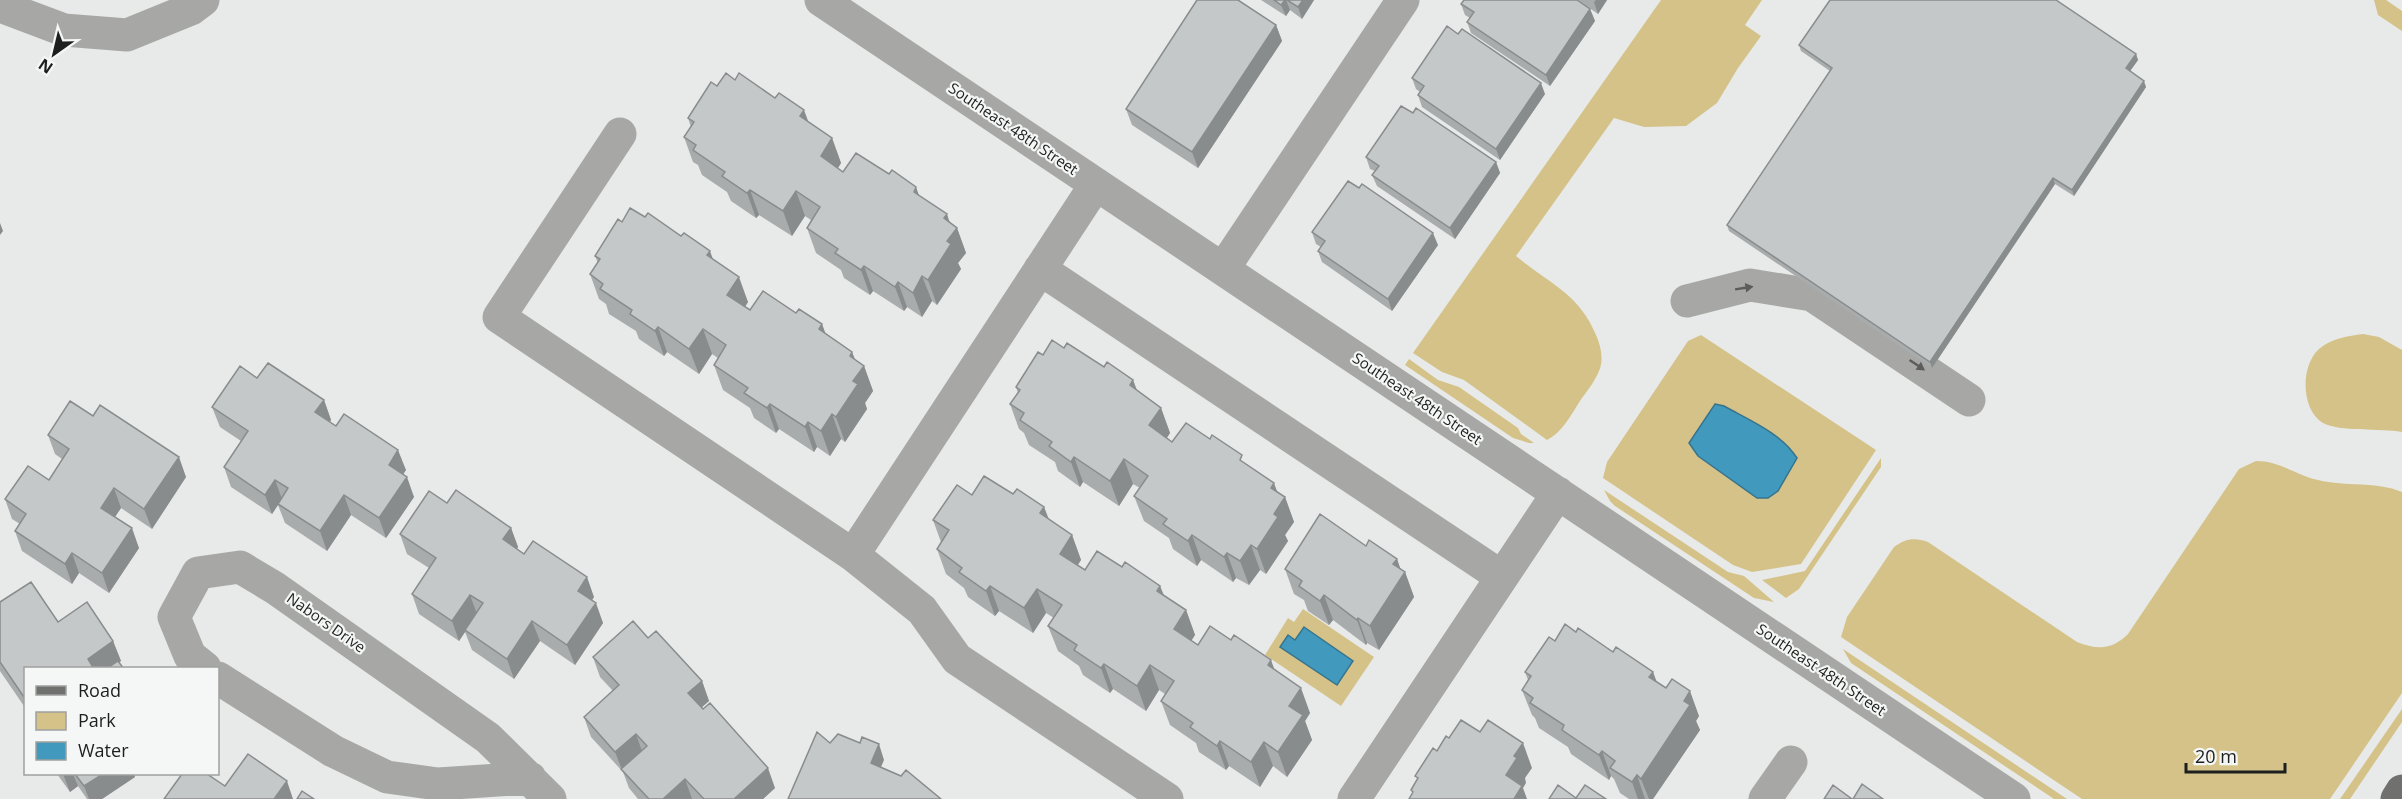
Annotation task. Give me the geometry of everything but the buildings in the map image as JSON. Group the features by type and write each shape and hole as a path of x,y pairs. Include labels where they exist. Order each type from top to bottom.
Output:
{"main road":[{"path":"2397,799 2402,791"}],"street":[{"path":"0,6 64,30 127,35 191,9 203,0"},
{"name":"Southeast 48th Street","path":"821,0 2014,799"},
{"path":"1223,269 1403,0"},
{"path":"620,134 499,317 853,555 922,610 957,659 1167,799"},
{"path":"853,555 1096,184"},
{"path":"1040,269 1502,577"},
{"path":"1688,301 1750,285 1812,295 1969,400"},
{"path":"1354,799 1558,494"},
{"name":"Nabors Drive","path":"203,667 189,656 174,616 198,573 240,567 275,588 488,738 540,789"},
{"name":"Nabors Drive","path":"219,679 333,751 387,777 438,784 540,789"},
{"path":"1765,799 1791,762"}],"green space":[{"path":"1661,0 1762,0 1745,25 1761,36 1717,103 1686,126 1644,127 1614,118 1516,256 1562,290 1581,309 1598,339 1602,358 1596,378 1571,416 1553,437 1547,440 1464,380 1442,372 1413,353"},
{"path":"2374,0 2386,0 2402,11 2402,31 2378,15"},
{"path":"2363,334 2379,337 2402,350 2402,432 2330,426 2316,417 2310,408 2306,376 2313,357 2329,342"},
{"path":"1701,335 1876,450 1801,564 1752,572 1733,565 1603,478 1607,462 1688,341"},
{"path":"1409,359 1438,380 1459,387 1518,428 1521,434 1534,443 1513,438 1405,365"},
{"path":"1881,458 1881,467 1799,589 1786,598 1762,580 1805,571"},
{"path":"2256,461 2273,463 2318,480 2382,486 2402,492 2402,693 2330,799 2082,799 1841,637 1847,617 1894,547 1914,539 1928,542 2077,642 2098,647 2110,646 2128,634 2239,469"},
{"path":"1604,490 1728,572 1744,576 1774,602 1754,598 1615,506"},
{"path":"1303,609 1374,657 1341,706 1265,655 1288,618 1294,622"},
{"path":"1843,649 2067,799 2054,799 1851,663"},
{"path":"2402,709 2402,722 2350,799 2340,799"}],"water":[{"path":"1715,404 1724,406 1764,428 1782,441 1797,458 1778,491 1768,498 1757,498 1698,456 1689,443"},
{"path":"1304,627 1353,661 1337,685 1280,647 1288,635 1295,640"}]}
